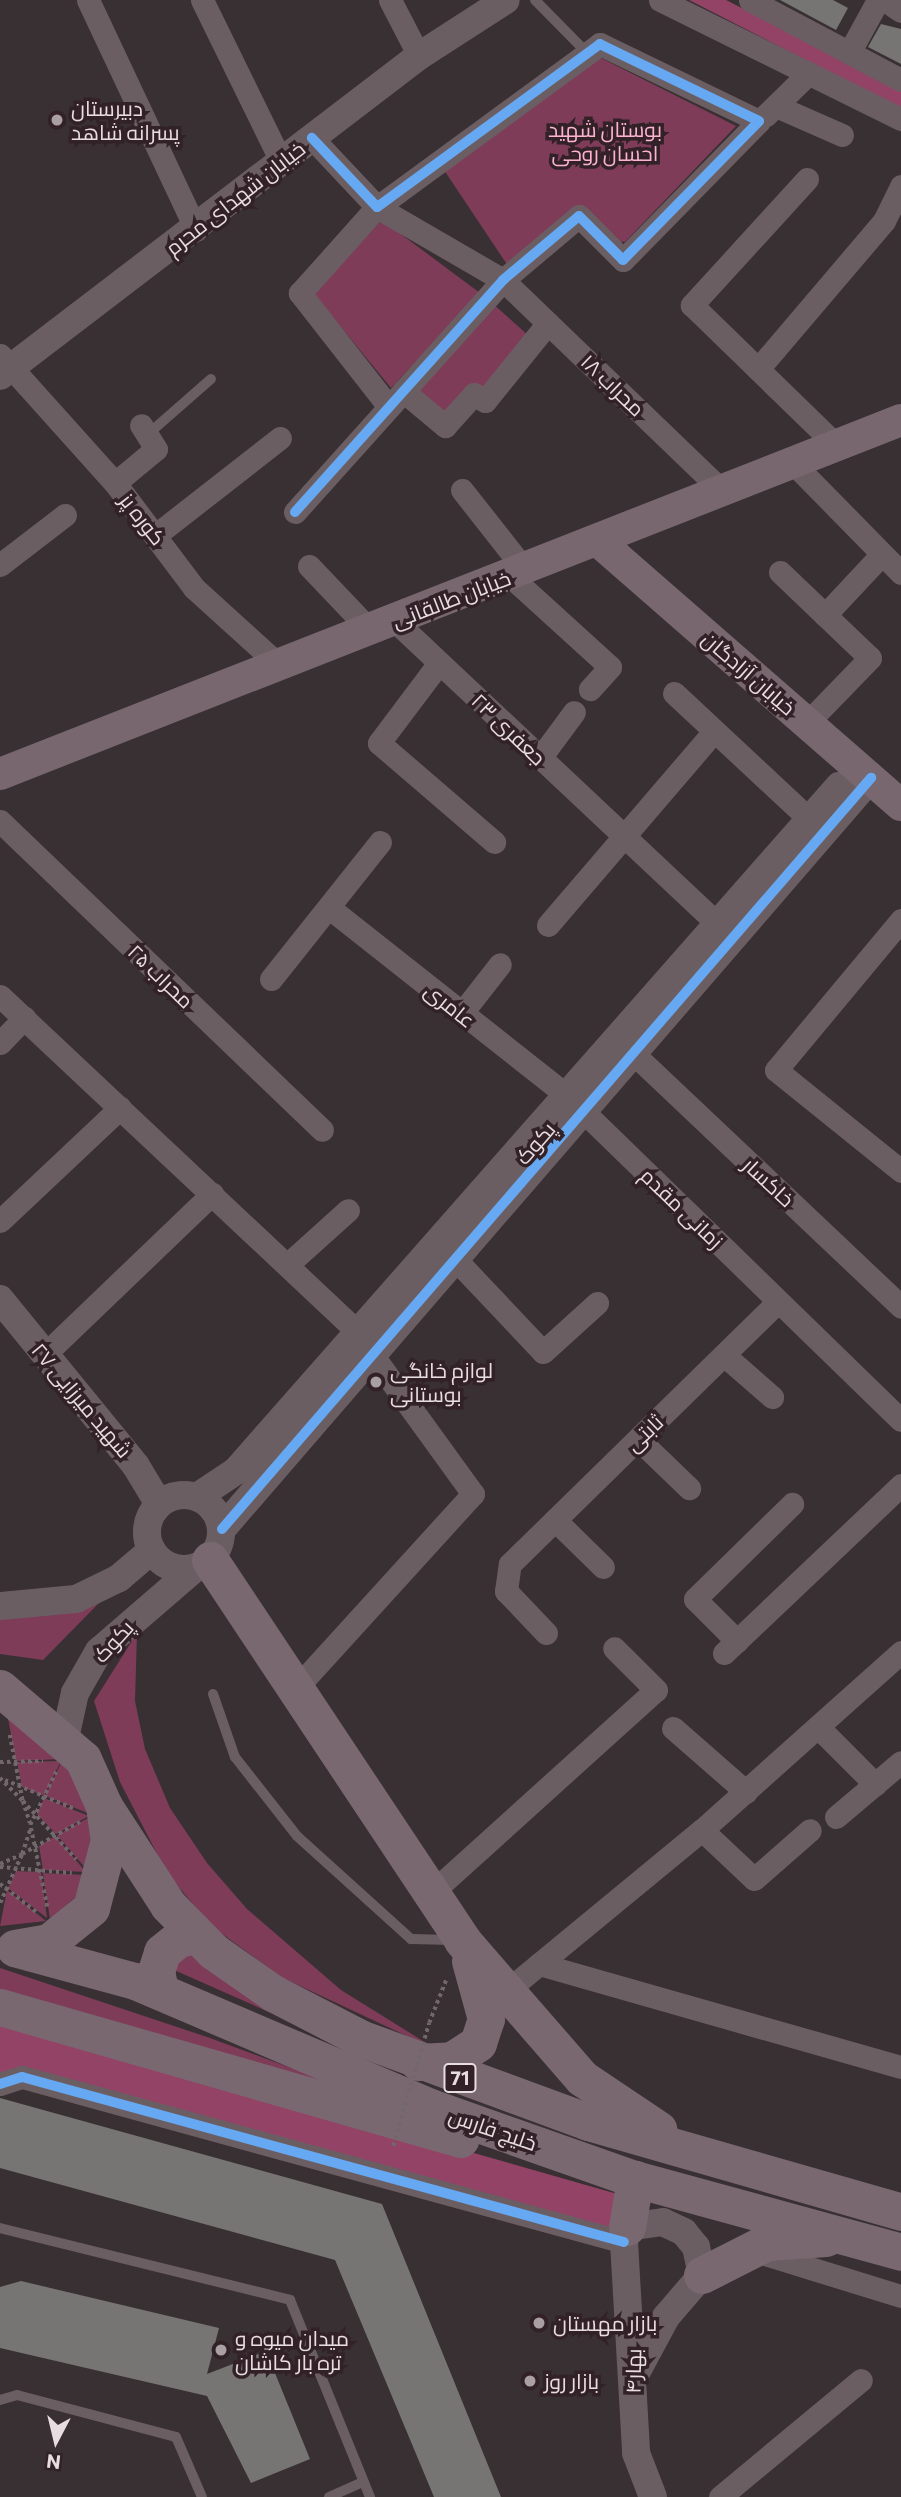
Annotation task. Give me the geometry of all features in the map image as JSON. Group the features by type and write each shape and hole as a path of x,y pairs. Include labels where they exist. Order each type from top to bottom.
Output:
{"highway":[{"path":"209,1552 430,1894 462,1940 549,2046 611,2101 640,2120 762,2172"},
{"name":"71","path":"0,1688 59,1753 91,1811 106,1869 91,1908 49,1942 9,1948"},
{"name":"خلیج فارس","path":"91,1811 168,1905 197,1935 273,1993 416,2062 587,2122 901,2212"},
{"path":"160,1990 156,1971 162,1952 178,1939 197,1935"},
{"path":"416,2062 459,2058 483,2033 482,1993 462,1940"},
{"name":"خلیج فارس","path":"9,1948 160,1990 430,2107 635,2179 886,2248"},
{"path":"0,2007 339,2108 635,2179 626,2234"},
{"path":"702,2275 749,2249 804,2238 886,2248"}],"main road":[{"name":"خیابان طالقانی","path":"0,774 901,421"},
{"name":"خیابان آزادگان","path":"597,540 901,805"}],"street":[{"path":"89,0 196,230"},
{"path":"202,0 281,161"},
{"path":"390,0 419,56"},
{"name":"خیابان شهدای محرم","path":"3,366 196,230 281,161 419,56 506,0"},
{"path":"660,0 901,119"},
{"path":"750,0 901,80"},
{"path":"849,53 878,0"},
{"path":"885,0 901,10"},
{"path":"548,323 485,401 474,394 444,426 396,399 300,293 377,207 600,44 759,121"},
{"path":"295,512 503,279 579,215 623,260 808,73"},
{"path":"776,106 842,135"},
{"name":"محراب ۱۸","path":"312,138 377,207 503,279 722,491"},
{"path":"807,180 692,305 837,446"},
{"path":"758,369 884,221 901,187"},
{"name":"کوره پز","path":"3,366 115,482 157,534 194,588 279,665"},
{"path":"115,482 156,449 144,430"},
{"path":"157,534 279,438"},
{"path":"793,463 901,573"},
{"path":"461,490 517,573 610,667 590,689"},
{"path":"0,565 65,515"},
{"path":"825,615 882,554"},
{"name":"جعفری ۲۳","path":"309,566 382,625 439,663 719,925"},
{"path":"780,572 870,658 807,723"},
{"path":"439,663 379,743 494,842"},
{"path":"674,693 810,820"},
{"path":"540,758 573,712"},
{"path":"548,925 714,731"},
{"name":"پکوک","path":"59,1753 75,1693 99,1651 209,1552 367,1345 578,1106 719,925 810,820 864,772"},
{"name":"پکوک","path":"578,1106 636,1056 864,772"},
{"name":"محراب ۲۵","path":"0,821 322,1130"},
{"path":"271,979 332,910 380,842"},
{"name":"عامری","path":"332,910 578,1106"},
{"path":"901,920 776,1070 901,1171"},
{"path":"461,1014 500,964"},
{"path":"0,996 287,1265 367,1345 473,1494 298,1686"},
{"path":"0,1043 24,1018"},
{"name":"خاکسار","path":"636,1056 901,1307"},
{"name":"زمانی مقدم","path":"578,1106 901,1420"},
{"path":"0,1222 120,1108"},
{"name":"پکوک","path":"197,1497 236,1471 457,1261 528,1162"},
{"path":"44,1355 212,1194"},
{"path":"287,1265 348,1210"},
{"path":"457,1261 543,1352 597,1303"},
{"name":"شهید میرزایی ۲۷","path":"0,1299 136,1466 159,1504"},
{"name":"ثابتی","path":"546,1633 506,1591 510,1564 778,1302"},
{"path":"724,1354 772,1397"},
{"path":"638,1439 689,1488"},
{"path":"792,1504 695,1599 730,1647 901,1485"},
{"path":"174,1496 197,1497 217,1513 209,1552 163,1562 152,1550 147,1534 159,1504 174,1496"},
{"path":"555,1521 603,1567"},
{"path":"0,1606 76,1599 119,1578 152,1550"},
{"path":"430,1894 656,1690 614,1648"},
{"path":"504,1993 702,1830 901,1651"},
{"path":"818,1727 875,1784"},
{"path":"673,1728 746,1792"},
{"path":"836,1817 901,1762"},
{"path":"702,1830 754,1879 810,1830"},
{"path":"539,1964 901,2067"},
{"path":"0,2084 22,2077 626,2234 663,2222 684,2232 696,2247 702,2275 666,2318 636,2373"},
{"name":"بهار۴","path":"626,2234 636,2373 635,2453 653,2497"},
{"path":"749,2249 901,2296"},
{"path":"720,2497 860,2380"}],"lane":[{"path":"535,0 587,53"},
{"path":"144,430 211,379"},
{"path":"213,1694 235,1757 331,1869 411,1939 462,1940"},
{"path":"0,2228 290,2300 370,2497"},
{"path":"0,2399 17,2395 176,2437 202,2497"},
{"path":"329,2497 363,2482"}],"path":[{"path":"0,1884 49,1921 38,1845 23,1801 8,1724"},
{"path":"0,1762 16,1762 59,1753"},
{"path":"0,1903 22,1854 30,1825 44,1797 59,1753"},
{"path":"0,1778 44,1797 91,1811"},
{"path":"0,1778 80,1864"},
{"path":"0,1866 91,1811"},
{"path":"0,1866 15,1870 77,1873"},
{"path":"393,2146 429,2023"}],"green space":[{"name":"بوستان شهید احسان روحی","path":"597,56 736,126 625,242 611,241 577,207 508,266 442,167"},
{"path":"382,220 480,293 391,388 313,293"},
{"path":"491,302 529,336 484,393 445,419 416,392"},
{"path":"99,1603 43,1660 0,1654 0,1612"},
{"path":"137,1633 135,1701 145,1749 170,1808 207,1863 247,1909 341,1990 439,2051 283,1978 214,1928 168,1875 120,1782 94,1701"},
{"path":"7,1713 61,1759 16,1761"},
{"path":"61,1761 44,1796 22,1787 17,1762"},
{"path":"62,1761 69,1770 90,1814 45,1796"},
{"path":"44,1798 89,1816 56,1834 37,1814"},
{"path":"90,1817 92,1825 88,1871 57,1835"},
{"path":"55,1836 86,1872 43,1870 39,1846"},
{"path":"16,1871 41,1872 47,1918 8,1888"},
{"path":"43,1873 87,1875 79,1894 50,1919"},
{"path":"7,1890 46,1921 0,1926"},
{"path":"187,1948 330,2039 174,1970"},
{"path":"0,1968 210,2038 410,2112 0,1996"}],"shaded area":[{"path":"689,0 726,0 901,89 901,109"},
{"path":"0,2018 621,2195 615,2233 0,2076"}],"building":[{"path":"780,0 833,0 848,8 836,30"},
{"path":"881,24 901,29 901,64 868,47"},
{"path":"0,2098 382,2204 501,2497 434,2497 335,2260 0,2168"},
{"path":"21,2281 219,2328 207,2374 266,2351 310,2459 251,2483 207,2396 0,2348 0,2287"}],"cycle path":[{"path":"295,512 503,280 579,216 623,260 759,121 600,44 377,207 312,138"},
{"path":"222,1529 871,778"},
{"path":"0,2084 22,2077 624,2242"}],"place":[{"name":"دبیرستان پسرانه شاهد","path":"57,120"},
{"name":"لوازم خانگی بوستانی","path":"376,1382"},
{"name":"بازار مهستان","path":"539,2323"},
{"name":"میدان میوه و تره بار کاشان","path":"221,2350"},
{"name":"بازار روز","path":"530,2381"}]}
